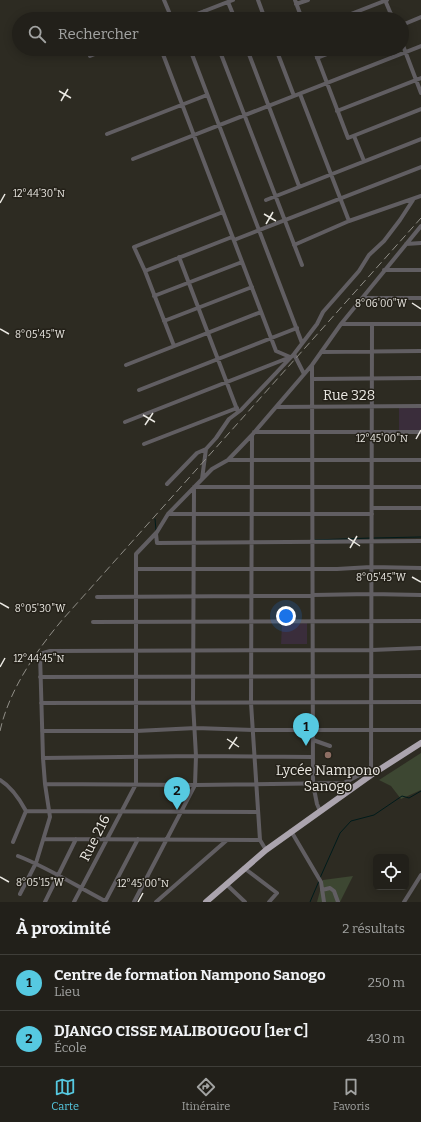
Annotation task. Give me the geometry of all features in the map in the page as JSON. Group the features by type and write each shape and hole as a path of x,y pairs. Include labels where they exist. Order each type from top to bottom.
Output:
{"highway":[{"path":"206,902 266,850 371,772 421,743"}],"street":[{"path":"164,0 169,12"},
{"path":"258,0 262,12"},
{"path":"300,12 296,2 308,0"},
{"path":"356,12 386,0 390,12"},
{"path":"204,11 231,1 233,12"},
{"path":"409,22 421,17"},
{"path":"409,51 421,46"},
{"path":"164,56 276,351 290,358"},
{"path":"193,56 302,343"},
{"path":"222,56 302,265"},
{"path":"249,56 299,186"},
{"path":"279,56 294,96"},
{"path":"322,56 317,58 348,138 421,109"},
{"path":"133,158 396,56"},
{"path":"407,56 421,93"},
{"path":"337,111 421,78"},
{"path":"300,94 349,221"},
{"path":"107,134 207,95"},
{"path":"354,136 364,161"},
{"path":"266,200 421,139"},
{"path":"145,271 179,257 285,221 421,167"},
{"path":"294,245 349,221 421,196"},
{"path":"167,484 197,453 206,448 216,438 229,418 294,354 317,324 323,312 359,271 369,255 384,241 400,220 412,200"},
{"path":"174,346 145,271 134,247 223,212"},
{"path":"136,784 136,554 156,534 168,514 194,487 212,469 228,460 253,434 312,365 384,270 421,226"},
{"path":"406,244 421,244"},
{"path":"179,257 238,410"},
{"path":"154,296 242,262"},
{"path":"384,270 421,270"},
{"path":"164,321 252,287"},
{"path":"363,298 421,298"},
{"path":"126,365 262,312"},
{"path":"342,324 421,324"},
{"path":"45,784 195,785 344,783 371,772 372,324"},
{"path":"139,390 297,328"},
{"path":"321,352 421,351"},
{"path":"294,354 304,374"},
{"path":"125,422 290,358"},
{"path":"312,365 312,730 313,784 316,804 320,811"},
{"path":"312,379 421,378"},
{"name":"Rue 328","path":"276,406 421,406"},
{"path":"144,444 238,410"},
{"path":"253,434 312,432 421,432"},
{"path":"253,434 251,703 260,840 266,850"},
{"path":"202,480 206,448"},
{"path":"228,460 421,460"},
{"path":"194,487 421,487"},
{"path":"134,902 195,785 196,728 193,703 194,487"},
{"path":"372,508 421,508"},
{"path":"168,514 372,514"},
{"path":"156,534 157,543 421,541"},
{"path":"136,569 421,568"},
{"path":"97,596 252,596 312,594 421,595"},
{"path":"93,622 421,621"},
{"path":"20,894 36,863 50,817 43,758 40,654 50,651 372,650 421,648"},
{"path":"40,677 421,676"},
{"path":"41,703 421,702"},
{"path":"42,731 136,731 196,728 253,730 421,730"},
{"path":"313,740 330,746"},
{"path":"43,758 136,758 196,756 313,757"},
{"path":"0,780 5,783 20,799 26,811 13,842"},
{"name":"Rue 216","path":"74,902 136,784"},
{"path":"26,811 258,812"},
{"path":"292,831 321,882 324,902"},
{"path":"44,839 260,840"},
{"path":"45,902 76,839"},
{"path":"18,856 36,863 105,902 138,839"},
{"path":"156,902 227,839"},
{"path":"244,868 277,893 269,902"},
{"path":"404,902 421,875"},
{"path":"226,884 245,902"},
{"path":"322,890 330,888 334,891 338,902"}],"shaded area":[{"path":"399,408 421,408 421,430 399,430"},
{"path":"307,623 307,644 281,644 282,624"}],"green space":[{"path":"421,753 421,790 401,799 391,786 379,780"},
{"path":"353,876 340,902 317,902 323,880"}],"waterway":[{"path":"155,519 156,530"},
{"path":"374,538 421,537"},
{"path":"314,540 371,538"},
{"path":"320,878 340,833 351,821 374,815 402,796 409,798 421,791"},
{"path":"310,902 319,881"}],"railway":[{"path":"0,731 4,716 17,686 43,644 63,619 421,218"}],"place":[{"name":"Centre de formation Nampono Sanogo","path":"306,746"},
{"name":"Lycée Nampono Sanogo","path":"328,755"},
{"name":"DJANGO CISSE MALIBOUGOU [1er C]","path":"177,810"}]}
